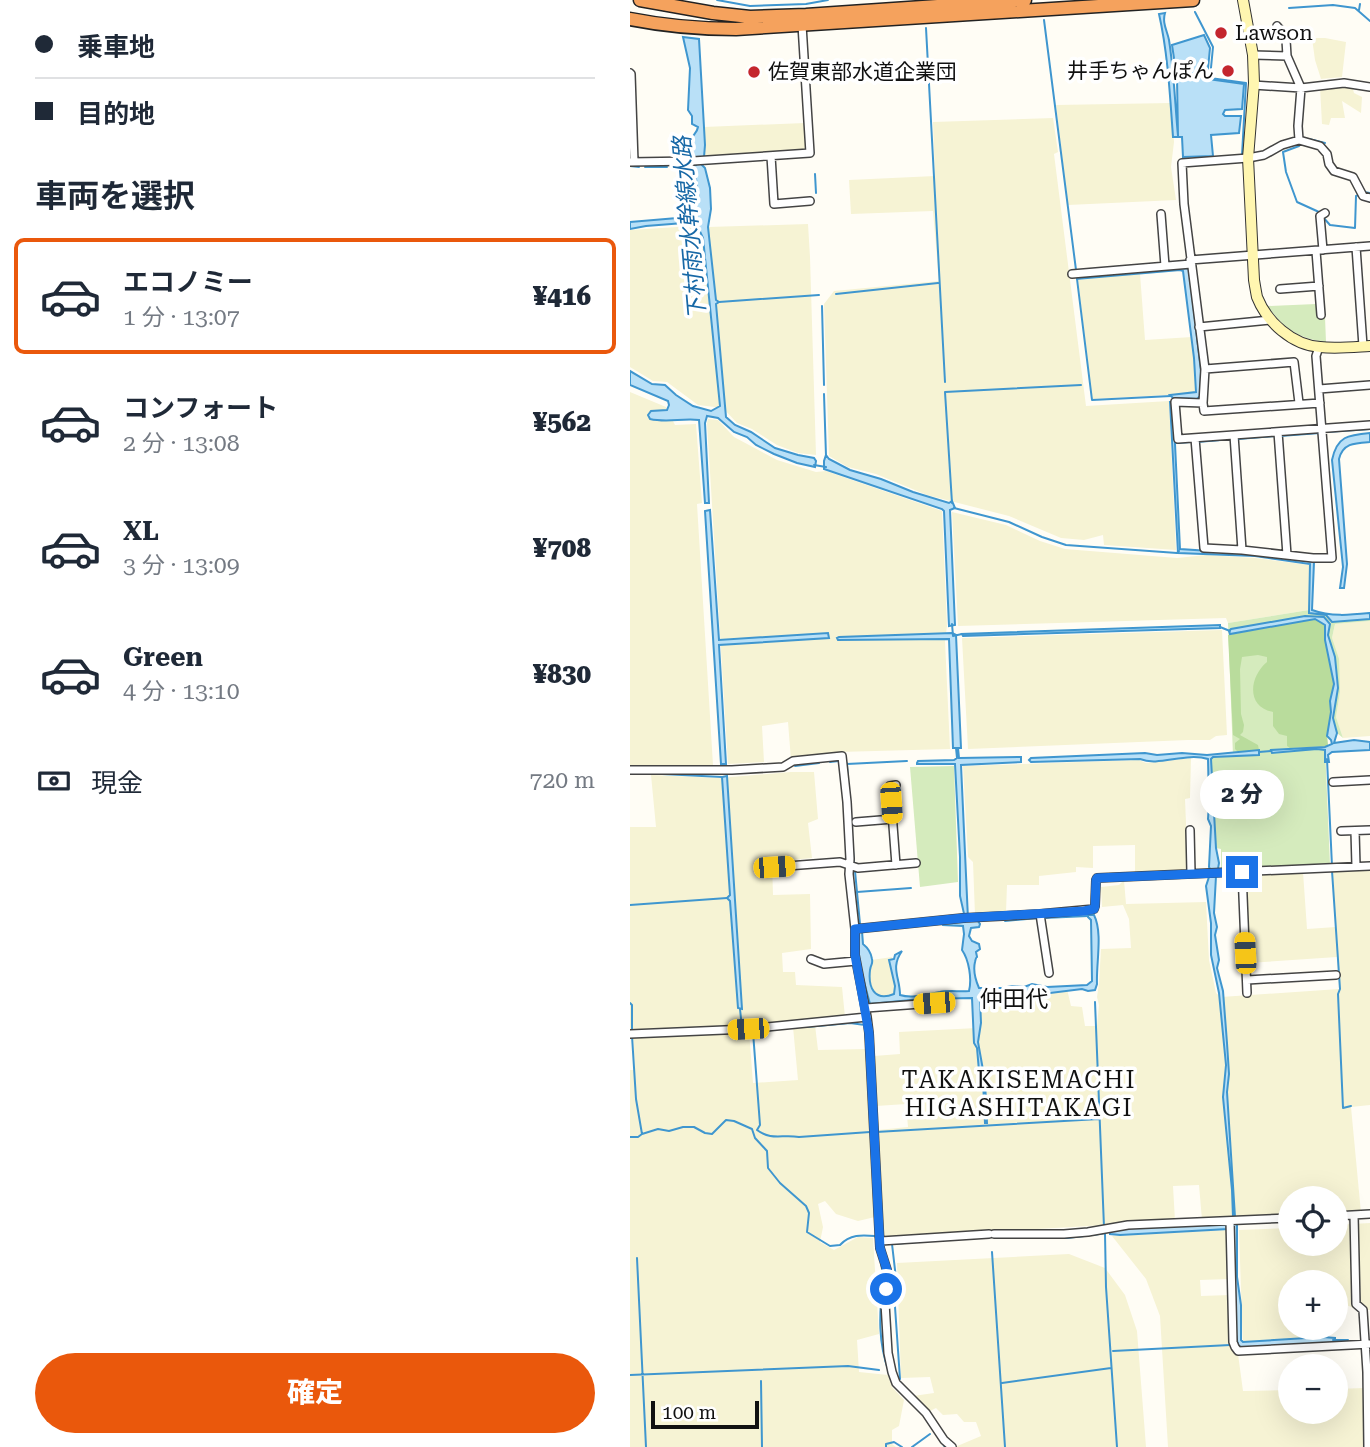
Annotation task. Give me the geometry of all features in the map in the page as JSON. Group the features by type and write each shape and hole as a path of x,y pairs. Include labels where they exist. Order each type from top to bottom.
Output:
{"highway":[{"path":"640,0 750,17 1025,0"},
{"path":"630,19 707,29 1194,0"}],"street":[{"path":"1243,0 1253,55 1248,158 1254,280 1258,297 1270,320 1300,342 1319,348 1367,346 1356,247"},
{"path":"630,73 632,162 703,161 810,153 802,25"},
{"path":"1278,26 1286,40 1287,56 1301,88 1299,140"},
{"path":"1253,55 1287,56"},
{"path":"1253,85 1301,88 1344,83 1370,87"},
{"path":"1320,403 1204,411 1205,369 1184,204 1182,163 1264,155 1282,145 1299,140 1320,146 1327,154 1334,171 1353,177 1363,196 1370,198"},
{"path":"772,156 774,204 810,201"},
{"path":"1161,214 1165,266"},
{"path":"1321,315 1319,251 1322,214"},
{"path":"1072,274 1370,246"},
{"path":"1359,284 1370,283"},
{"path":"1280,289 1319,286"},
{"path":"1199,327 1270,320"},
{"path":"1195,441 1204,548 1332,558 1316,356 1319,348"},
{"path":"1205,369 1294,362 1298,404"},
{"path":"1319,389 1370,385"},
{"path":"1203,403 1175,402 1178,439 1195,441 1370,425"},
{"path":"1278,434 1287,555"},
{"path":"1234,438 1242,550"},
{"path":"630,770 783,767 793,761 842,756 854,867 851,896 856,961 869,1033 880,1248 887,1270 885,1303 888,1353 895,1384 926,1413 943,1443 952,1447"},
{"path":"1333,782 1370,780"},
{"path":"896,785 890,786 896,865"},
{"path":"856,822 892,819"},
{"path":"1190,830 1191,873"},
{"path":"1341,831 1370,830"},
{"path":"1355,831 1356,866"},
{"path":"774,867 840,862 854,867 916,863"},
{"path":"855,929 967,918 1041,917 1094,909 1097,878 1370,866"},
{"path":"1242,872 1247,993"},
{"path":"1041,917 1049,973"},
{"path":"811,959 824,964 856,961"},
{"path":"1247,980 1336,975"},
{"path":"866,1008 934,1003"},
{"path":"632,1034 748,1029 867,1017"},
{"path":"1348,1218 1370,1214"},
{"path":"881,1241 991,1234 1064,1234 1128,1225 1278,1219"},
{"path":"1354,1219 1356,1304 1363,1310 1367,1372 1368,1447"},
{"path":"1233,1221 1234,1344 1238,1351 1365,1340"}],"shaded area":[{"path":"1312,38 1346,42 1342,77 1321,79"},
{"path":"1352,86 1354,93 1362,97 1361,113 1342,101 1345,118 1331,118 1329,125 1322,124 1320,87"},
{"path":"1171,103 1174,142 1171,167 1176,200 1068,205 1056,105"},
{"path":"1053,118 1058,152 1054,154 1086,406 1169,401 1176,550 1104,545 1103,535 1084,540 1061,538 1009,516 927,495 876,474 848,467 829,456 824,304 834,291 939,281 933,211 851,214 849,180 935,176 933,122"},
{"path":"805,123 806,147 803,151 704,157 704,127"},
{"path":"808,224 816,455 798,453 777,445 737,423 723,408 698,405 667,382 653,381 630,367 630,230 693,226 701,239 708,227"},
{"path":"1140,274 1145,340 1192,337 1196,392 1092,399 1078,280"},
{"path":"630,392 666,407 675,425 696,424 702,503 697,504 713,765 630,765"},
{"path":"708,419 718,420 734,437 777,460 816,472 826,471 942,511 950,749 838,752 791,760 788,722 762,726 764,762 728,764"},
{"path":"952,512 1006,525 1065,549 1177,558 1206,555 1255,558 1310,565 1309,610 1228,623 1226,618 958,626"},
{"path":"1370,621 1370,736 1343,738 1336,717 1340,692 1332,638 1335,624"},
{"path":"1222,630 1227,735 1216,736 1210,740 968,749 962,638"},
{"path":"1191,758 1190,798 1185,799 1188,872 1135,874 1135,845 1093,846 1093,868 1076,867 1076,872 1039,876 1039,885 1007,885 1006,912 975,915 973,862 968,857 963,766 1139,760 1146,763"},
{"path":"814,772 818,819 808,823 812,858 772,862 773,895 810,894 811,949 782,953 783,972 795,972 796,985 842,987 845,1017 630,1030 630,827 656,827 651,775 719,778"},
{"path":"1370,870 1370,1105 1351,1107 1361,1213 1348,1214 1348,1186 1278,1186 1278,1215 1202,1220 1199,1185 1173,1186 1175,1221 883,1238 878,1130 908,1127 906,1104 876,1106 874,1056 900,1054 899,1032 977,1028 975,994 1067,989 1071,1006 1082,1007 1085,1026 1097,1026 1101,949 1131,948 1129,919 1123,905 1102,907 1101,887 1119,885 1124,880 1126,904 1206,902 1209,960 1216,993 1221,997 1339,989 1337,957 1248,963 1244,874 1303,872 1307,929 1336,927 1332,872"},
{"path":"892,957 898,989 896,999 872,1000 865,961"},
{"path":"815,1025 818,1050 866,1049 875,1217 858,1221 836,1214 825,1201 818,1204 823,1227 820,1242 834,1250 858,1237 873,1238 879,1334 857,1340 859,1372 888,1375 892,1387 904,1400 899,1426 892,1430 892,1444 896,1447 630,1447 630,1070 635,1070 633,1037 749,1031 753,1083 798,1080 793,1027"},
{"path":"1370,1223 1370,1310 1348,1306 1348,1270 1278,1270 1278,1340 1320,1340 1320,1345 1243,1350 1239,1230 1278,1228 1278,1256 1348,1256 1348,1224"},
{"path":"1228,1230 1229,1279 1200,1280 1201,1296 1230,1295 1231,1347 1238,1354 1243,1391 1278,1390 1278,1424 1348,1424 1348,1389 1365,1388 1365,1447 1168,1447 1160,1316 1146,1279 1112,1236"},
{"path":"1069,1254 1105,1268 1125,1295 1137,1331 1146,1447 955,1447 981,1436 976,1422 964,1422 957,1414 943,1415 936,1408 928,1412 913,1396 934,1393 930,1377 901,1378 897,1263"}],"green space":[{"path":"1316,304 1317,317 1325,317 1326,342 1292,331 1268,306"},
{"path":"1309,610 1310,613 1326,614 1332,622 1370,619 1335,624 1332,638 1339,659 1340,692 1336,717 1343,738 1337,733 1333,718 1338,688 1335,657 1328,635 1330,625 1324,617 1304,616 1229,631 1315,619 1325,640 1334,684 1330,701 1328,746 1325,747 1330,865 1221,870 1221,849 1216,848 1211,759 1233,756 1228,623"},
{"path":"1315,619 1325,625 1325,640 1334,684 1330,701 1328,746 1287,746 1287,736 1279,734 1273,726 1273,712 1264,709 1254,698 1254,683 1267,662 1267,657 1258,655 1242,657 1241,714 1244,725 1240,735 1258,745 1259,750 1238,752 1235,743 1240,739 1233,735 1228,635"},
{"path":"954,766 958,882 920,887 910,767"}],"water":[{"path":"1165,13 1178,136 1177,78 1172,45 1204,35 1210,48 1207,79 1244,84 1242,109 1225,110 1223,114 1241,116 1239,133 1211,135 1213,156 1183,157 1182,137 1173,137 1167,60 1159,14"},
{"path":"683,37 699,39 705,145 702,165 710,188 708,227 716,300 719,302 716,304 726,417 775,448 814,458 816,461 815,467 774,454 734,432 718,418 707,416 705,423 709,503 705,503 699,420 650,419 648,415 651,411 667,410 668,401 630,385 630,371 652,384 665,385 693,406 711,411 720,406 703,238 697,225 684,223 630,229 630,222 689,217 690,210 699,201 696,179 690,170 679,166 696,165 695,158 690,158 691,141 698,127 692,124 692,116 688,110 690,68"},
{"path":"1189,268 1201,372 1200,396 1197,399 1173,398 1170,395 1196,392 1183,271 1077,279"},
{"path":"1170,402 1173,402 1180,549 1255,554 1314,562 1312,610 1333,615 1370,613 1370,619 1332,622 1326,615 1309,613 1310,564 1255,556 1178,553"},
{"path":"1370,433 1370,442 1347,447 1339,459 1347,564 1344,588 1340,588 1343,567 1332,460 1340,441"},
{"path":"826,455 850,470 949,503 952,501 955,508 950,510 955,625 949,626 944,511 824,469"},
{"path":"710,510 719,640 828,633 829,638 719,645 726,764 721,764 705,511"},
{"path":"1305,616 1324,617 1330,624 1328,635 1335,657 1338,688 1333,718 1337,733 1334,743 1354,740 1370,742 1370,750 1332,752 1328,755 1329,762 1325,762 1325,750 1272,753 1271,750 1325,747 1332,744 1327,736 1334,684 1325,640 1325,625 1315,619 1230,634 1229,631"},
{"path":"1220,625 1220,628 962,634"},
{"path":"952,633 956,635 961,748 958,748 959,758 1021,757 1021,762 961,765 968,919 977,920 980,924 979,927 971,928 969,936 979,944 980,949 976,952 974,968 979,988 1024,987 1032,984 1047,987 1087,985 1092,981 1091,920 1088,915 1094,915 1098,930 1095,990 980,998 981,1023 978,1042 985,1081 987,1123 983,1081 974,1043 972,998 870,1004 858,949 859,931 862,931 863,944 872,959 871,987 882,996 894,994 895,986 889,960 902,951 896,968 900,995 969,991 969,970 962,950 963,926 942,923 965,922 960,896 955,764 917,764 918,761 957,758 956,748 953,748 949,639 837,638"},
{"path":"1259,750 1259,755 1211,759 1218,869 1209,867 1211,826 1208,819 1208,759 1190,757 1155,761 1029,760 1145,753 1207,755"},
{"path":"727,776 742,1009 738,1008 730,901 727,898 730,895 722,777"},
{"path":"1216,876 1215,935 1227,1043 1227,1092 1235,1217 1223,1097 1226,1065 1219,993 1211,955 1211,923 1206,886 1209,877"},
{"path":"1228,1223 1228,1229 1110,1234 1110,1231 1129,1227"},
{"path":"1233,1223 1237,1223 1241,1340 1335,1340 1335,1343 1242,1348 1238,1345"}],"waterway":[{"path":"717,0 750,6 806,4 828,0"},
{"path":"1359,10 1360,4"},
{"path":"1289,8 1333,5 1355,8 1370,21"},
{"path":"1195,12 1213,47 1210,78 1246,83 1242,155"},
{"path":"1044,20 1076,270"},
{"path":"926,28 945,382"},
{"path":"1309,139 1325,143"},
{"path":"1299,146 1283,152 1286,172 1297,202 1319,212"},
{"path":"630,166 639,167"},
{"name":"下村雨水幹線水路","path":"645,167 667,167"},
{"path":"815,174 816,193"},
{"path":"1364,192 1370,193"},
{"path":"1322,216 1330,225 1355,228 1356,196 1359,195"},
{"path":"1077,279 1092,400 1171,396"},
{"path":"836,294 938,283"},
{"name":"下村雨水幹線水路","path":"719,302 819,295"},
{"path":"822,306 824,385"},
{"path":"952,503 945,392 1081,385"},
{"path":"824,394 826,456"},
{"path":"1326,432 1370,429"},
{"path":"1280,436 1320,433"},
{"path":"1238,439 1275,436"},
{"path":"1197,442 1233,439"},
{"path":"1176,443 1191,442"},
{"path":"814,465 826,467"},
{"path":"954,508 1009,522 1066,545 1177,553 1179,551"},
{"path":"952,624 953,636 962,634"},
{"path":"1220,627 1230,631"},
{"path":"1259,752 1271,751"},
{"path":"1327,759 1332,866"},
{"path":"830,762 839,761"},
{"path":"846,762 907,761"},
{"path":"795,766 819,763"},
{"path":"847,764 848,781"},
{"path":"662,774 722,777"},
{"path":"852,836 854,865"},
{"path":"855,871 860,924"},
{"path":"1332,871 1340,989 1338,994 1343,1108 1351,1106"},
{"path":"857,892 911,888"},
{"path":"630,905 727,898"},
{"path":"1044,918 1088,916"},
{"path":"1005,921 1038,918"},
{"path":"1095,1002 1104,1227"},
{"path":"630,1003 632,1030"},
{"path":"740,1009 742,1028"},
{"path":"806,1027 850,1023 865,1025 866,1040"},
{"path":"754,1032 772,1030"},
{"path":"743,1033 753,1032 760,1125 757,1130 772,1136 799,1137 870,1132"},
{"path":"632,1036 636,1099 642,1134 658,1129 669,1131 683,1127 694,1127 712,1134 726,1120 752,1129 755,1138 767,1151 768,1168 780,1183 806,1206 809,1213 807,1232 830,1246 840,1245 852,1237 861,1236 875,1236 877,1241"},
{"path":"876,1132 1099,1119"},
{"path":"630,1137 642,1134"},
{"path":"1093,1235 1105,1233"},
{"path":"1105,1234 1117,1447"},
{"path":"1034,1237 1084,1236"},
{"path":"900,1379 895,1307 897,1287 892,1244 917,1242"},
{"path":"992,1252 1005,1447"},
{"path":"637,1258 646,1447"},
{"path":"881,1263 883,1275"},
{"path":"883,1284 880,1328 889,1372"},
{"path":"1113,1351 1230,1345"},
{"path":"630,1375 848,1366 879,1370"},
{"path":"1002,1383 1111,1368"},
{"path":"761,1381 762,1447"},
{"path":"928,1422 945,1447"},
{"path":"912,1447 930,1434"},
{"path":"886,1447 886,1444 894,1442 902,1447"}],"place":[{"name":"Lawson","path":"1221,33"},
{"name":"井手ちゃんぽん","path":"1228,71"},
{"name":"佐賀東部水道企業団","path":"754,72"}],"district":[{"name":"仲田代","path":"1014,999"},
{"name":"TAKAKISEMACHI HIGASHITAKAGI","path":"1019,1094"}],"route":[{"path":"886,1289 887,1270 880,1248 869,1033 855,955 855,929 963,918 1084,911 1094,909 1097,878 1242,872"}]}
